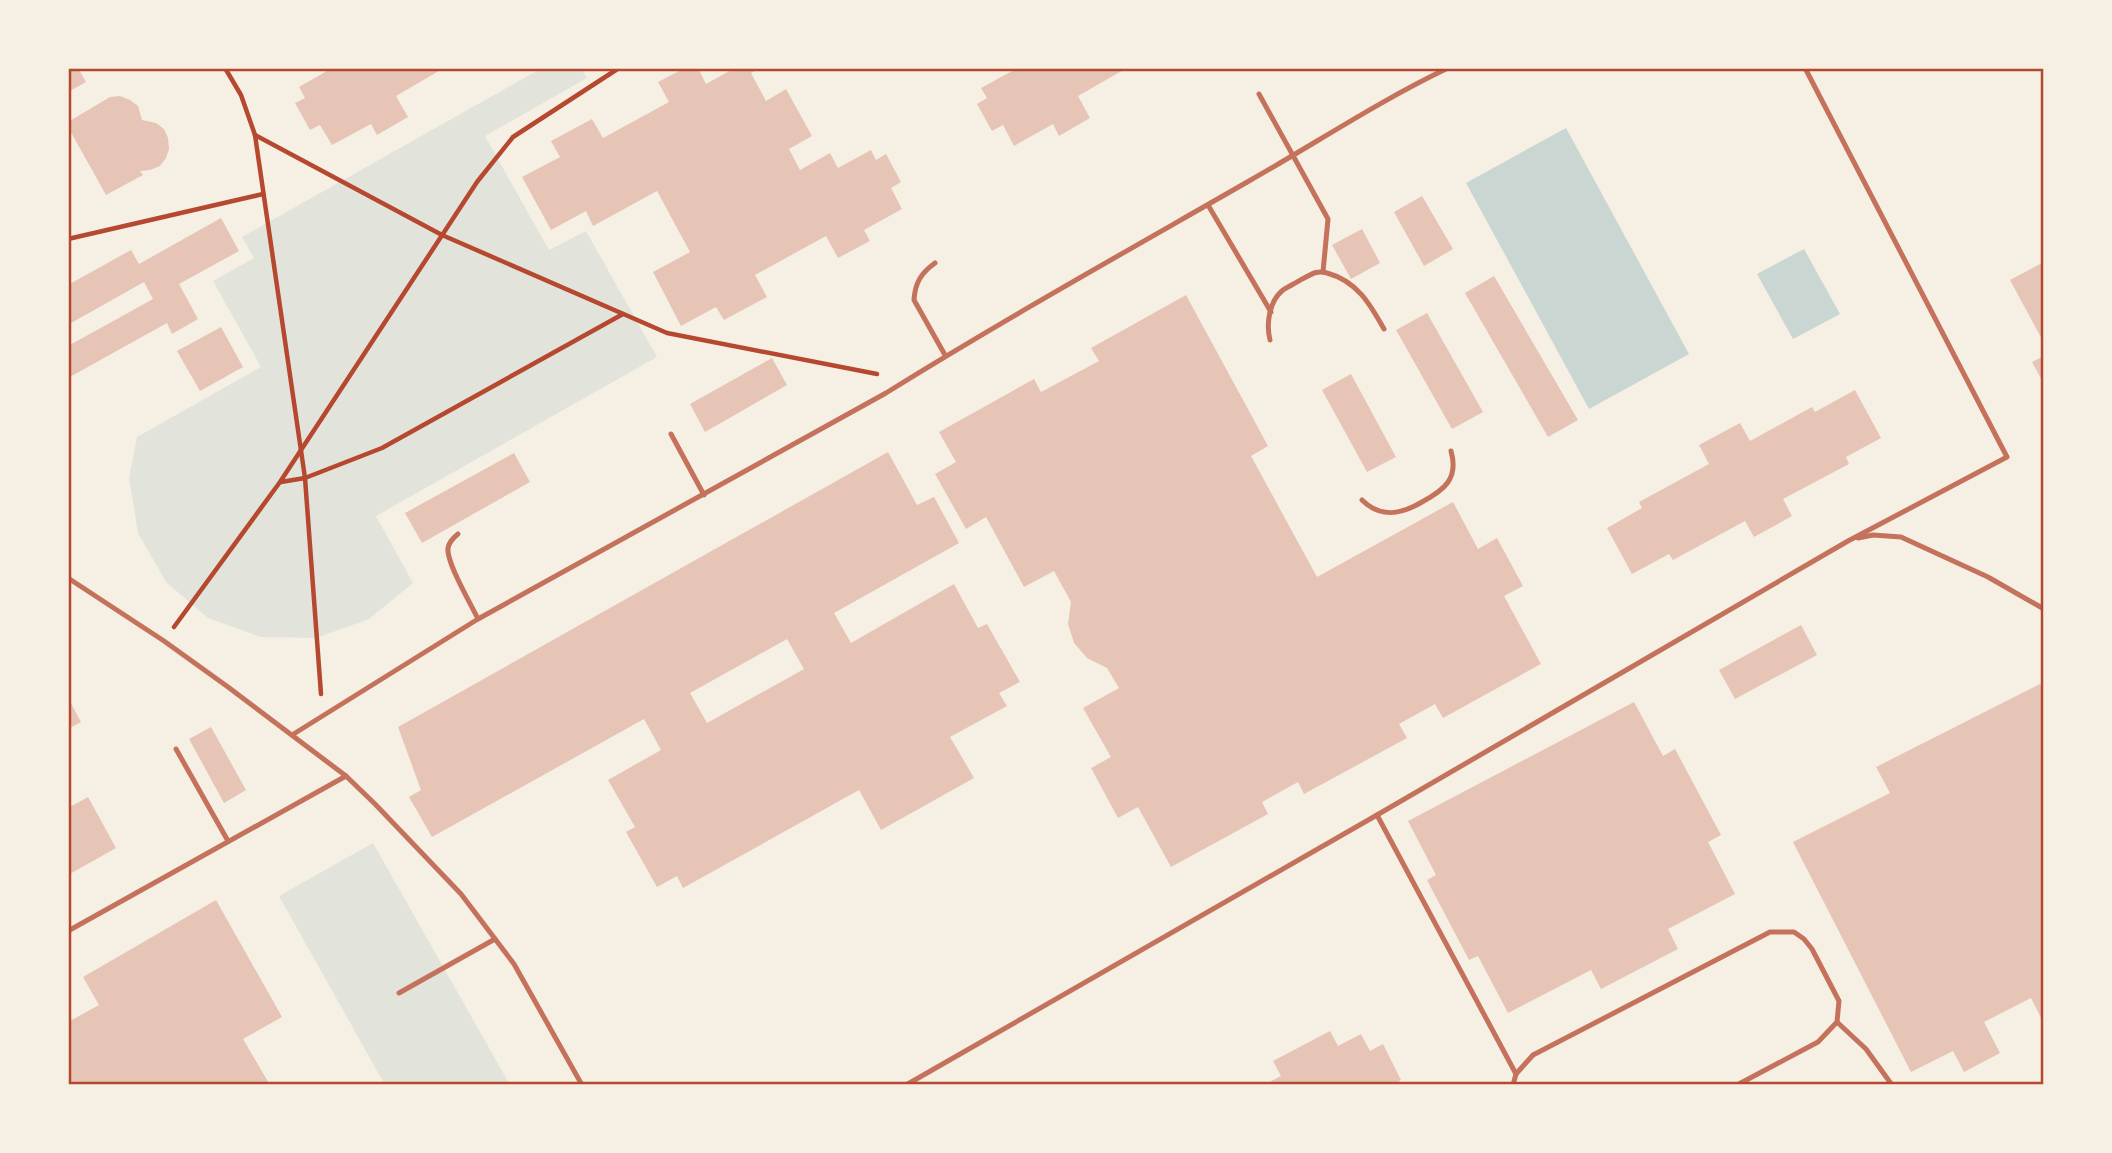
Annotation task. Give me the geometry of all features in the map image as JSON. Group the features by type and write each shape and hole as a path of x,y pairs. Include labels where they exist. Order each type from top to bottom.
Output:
{"lane":[{"path":"292,735 478,619 704,495 1293,156 1402,90 1448,68"},
{"path":"906,1085 1848,541 2007,457 1805,68"},
{"path":"1259,94 1328,219 1323,272"},
{"path":"1208,205 1271,312"},
{"path":"934,263 918,280 914,300 945,355"},
{"path":"1270,340 1268,329 1274,302 1283,290 1317,271 1342,279 1355,288 1367,299 1384,329"},
{"path":"671,434 704,495"},
{"path":"1362,500 1380,512 1405,512 1443,491 1454,465 1451,451"},
{"path":"458,534 448,547 450,562 478,619"},
{"path":"1848,541 1873,535 1902,537 2044,609"},
{"path":"68,578 164,641 346,776 461,894 514,964 582,1085"},
{"path":"176,749 228,841"},
{"path":"68,931 346,776"},
{"path":"1377,815 1516,1074"},
{"path":"1513,1085 1516,1074 1533,1055 1770,932 1794,932 1812,949 1839,1001 1837,1022 1818,1042 1737,1085"},
{"path":"399,993 495,940"},
{"path":"1837,1022 1866,1049 1892,1085"}],"path":[{"path":"225,68 241,95 255,135 305,478 323,716"},
{"path":"164,641 280,482 477,181 513,137 619,68"},
{"path":"255,135 442,235 667,333 906,380"},
{"path":"68,239 263,194"},
{"path":"280,482 305,478 383,448 623,314"}],"shaded area":[{"path":"542,68 581,68 587,78 485,136 549,250 586,231 657,357 376,516 413,583 369,619 316,638 261,637 208,618 166,582 138,533 129,478 137,437 261,367 213,281 254,258 242,237"},
{"path":"1566,128 1689,354 1589,409 1466,183"},
{"path":"1804,249 1840,314 1793,339 1757,274"},
{"path":"373,843 510,1085 385,1085 279,896"}],"building":[{"path":"68,68 78,68 86,82 68,92"},
{"path":"332,68 444,68 396,96 408,117 377,135 371,124 332,145 320,125 310,130 295,103 305,98 299,87"},
{"path":"685,68 698,68 706,84 735,68 760,68 751,73 766,101 786,89 812,136 789,149 800,170 830,153 838,168 871,150 876,160 886,154 901,182 891,188 902,209 864,230 870,241 838,258 826,236 755,275 767,297 724,320 716,307 681,326 653,272 690,252 657,191 593,226 586,211 551,230 522,177 560,157 551,141 592,119 603,138 669,102 658,82"},
{"path":"1013,68 1127,68 1078,96 1090,118 1059,136 1053,124 1014,146 1003,125 992,131 977,104 987,98 981,88 1014,70"},
{"path":"120,96 138,106 142,120 156,123 164,129 169,149 160,166 140,171 143,175 106,195 68,127 68,122 110,97"},
{"path":"1422,196 1453,249 1424,266 1394,212"},
{"path":"221,218 239,251 179,284 198,319 172,334 167,323 68,378 68,346 153,299 144,282 71,323 68,318 68,285 131,250 139,264"},
{"path":"1362,229 1380,263 1351,279 1332,245"},
{"path":"2044,262 2044,343 2010,280"},
{"path":"1494,276 1578,420 1548,437 1465,293"},
{"path":"1186,295 1268,446 1251,456 1317,577 1453,502 1478,549 1497,538 1523,586 1504,596 1541,664 1443,718 1435,704 1399,724 1407,738 1304,794 1298,782 1262,802 1268,814 1171,867 1138,807 1118,818 1091,768 1111,757 1083,708 1119,688 1107,668 1087,658 1074,643 1068,624 1071,602 1054,571 1024,587 986,517 966,529 935,474 956,462 939,432 1034,379 1041,392 1099,361 1091,348"},
{"path":"1427,313 1483,412 1452,429 1396,330"},
{"path":"221,327 243,367 200,391 177,351"},
{"path":"2044,356 2044,384 2032,362"},
{"path":"772,358 787,385 705,432 690,404"},
{"path":"1351,374 1396,457 1367,472 1322,390"},
{"path":"1855,390 1881,438 1846,457 1849,464 1783,499 1792,516 1754,537 1745,521 1673,560 1669,554 1632,574 1607,528 1642,508 1639,502 1709,464 1699,445 1740,423 1750,441 1812,407 1815,412"},
{"path":"888,452 917,505 934,497 959,543 834,613 851,643 954,584 978,628 987,624 1020,682 999,693 1007,706 950,737 974,778 881,830 859,790 683,888 677,876 657,887 626,832 635,827 608,780 661,750 644,719 432,837 409,797 421,790 398,727","holes":["787,639 804,669 707,723 690,693"]},
{"path":"514,453 530,482 422,543 405,513"},
{"path":"1801,625 1817,655 1735,699 1719,670"},
{"path":"2040,684 2044,692 2044,1017 2041,1018 2031,998 1984,1022 2000,1053 1964,1072 1953,1051 1911,1072 1793,842 1890,793 1876,767"},
{"path":"68,698 81,722 68,729"},
{"path":"1634,702 1663,756 1675,749 1721,835 1708,842 1735,894 1668,929 1678,949 1601,989 1591,970 1508,1013 1478,956 1469,960 1427,880 1436,875 1408,821"},
{"path":"211,727 246,790 224,803 189,739"},
{"path":"88,797 116,848 68,875 68,808"},
{"path":"216,900 282,1017 243,1039 270,1085 68,1085 68,1022 99,1005 83,977"},
{"path":"1330,1031 1338,1046 1361,1034 1370,1051 1383,1044 1401,1080 1392,1085 1264,1085 1281,1076 1273,1061"}]}
